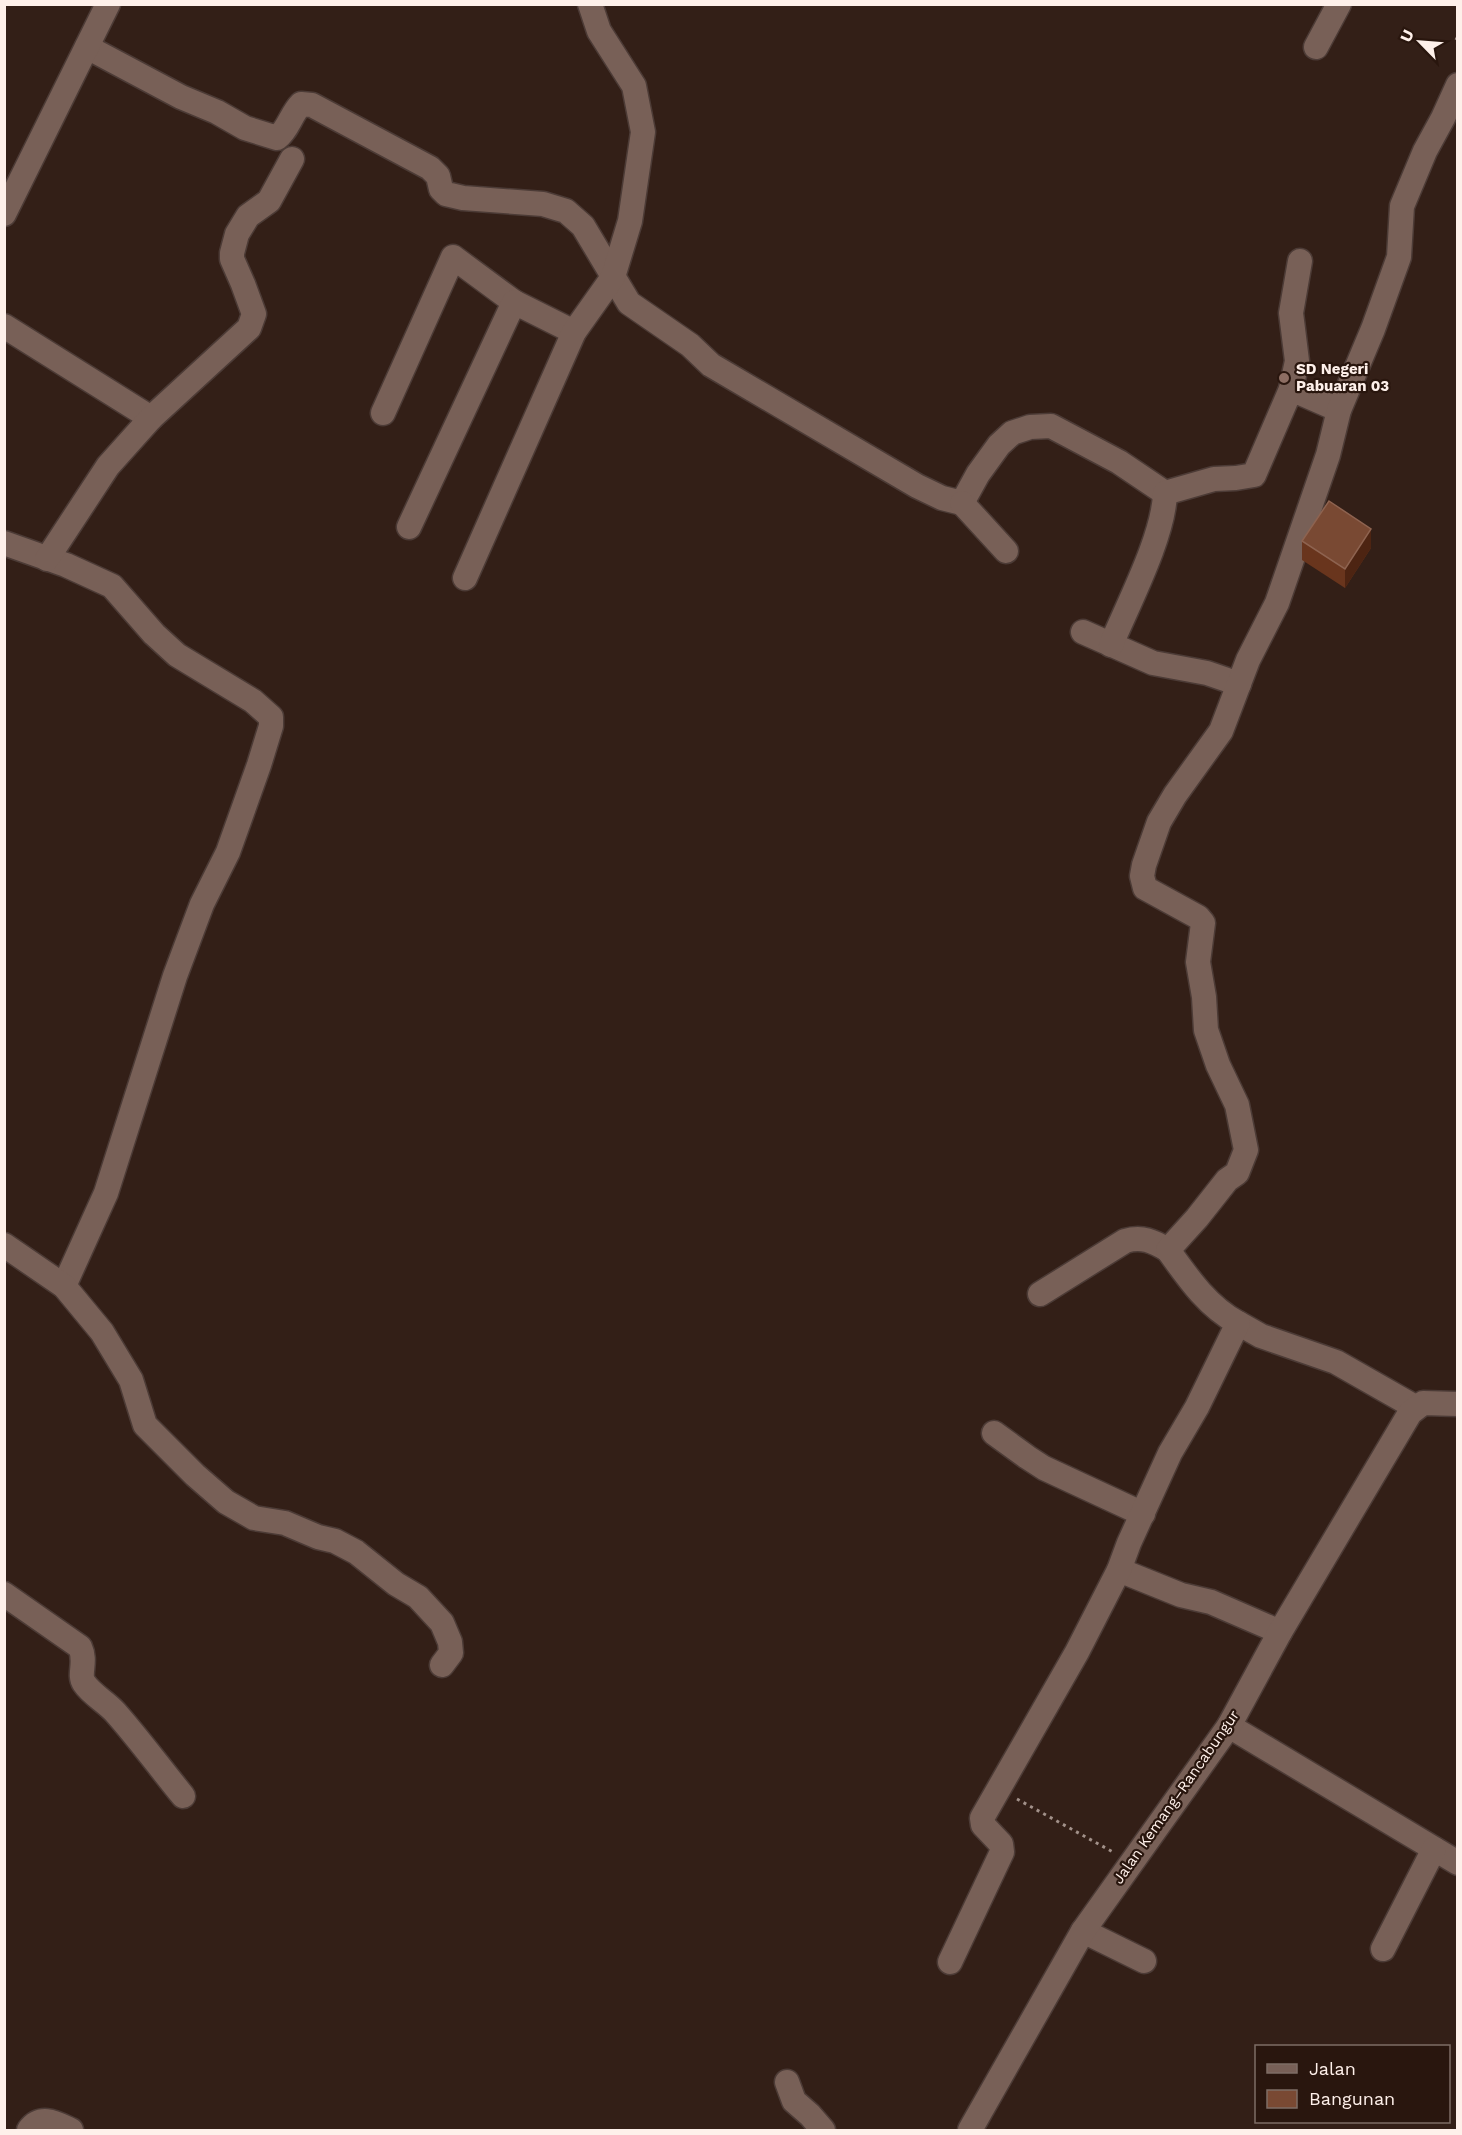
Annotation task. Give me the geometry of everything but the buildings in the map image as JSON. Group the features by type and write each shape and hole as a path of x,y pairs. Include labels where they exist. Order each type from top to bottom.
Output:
{"street":[{"path":"4,214 108,4"},
{"path":"465,578 574,332 614,277 630,221 644,132 634,86 599,31 590,4"},
{"path":"1316,47 1339,4"},
{"path":"87,47 245,128 277,138 284,134 293,113 302,104 312,105 430,168 438,176 441,189 446,194 462,198 543,204 566,211 583,226 629,303 690,345 711,365 917,486 942,498 962,503 1006,551"},
{"path":"1167,1251 1227,1180 1237,1173 1246,1150 1238,1105 1218,1065 1206,1030 1204,997 1198,962 1203,927 1201,919 1149,891 1145,888 1142,876 1159,822 1175,795 1221,731 1248,660 1277,603 1328,455 1339,410 1373,329 1399,256 1402,206 1425,151 1458,85"},
{"path":"47,558 108,466 151,418 249,328 254,314 232,260 232,253 237,234 248,216 269,201 292,159"},
{"path":"383,413 453,256 514,302 574,332"},
{"path":"962,503 978,474 999,445 1012,433 1030,427 1051,426 1119,462 1165,493 1214,479 1254,475 1291,388 1297,361 1291,313 1300,261"},
{"path":"409,527 514,302"},
{"path":"4,326 151,418"},
{"path":"1291,388 1339,410"},
{"path":"1111,645 1149,555 1164,507 1165,493"},
{"path":"4,543 66,565 112,586 154,634 177,655 253,701 271,717 271,726 259,765 228,852 202,904 175,976 106,1193 64,1286"},
{"path":"1083,632 1153,663 1207,673 1239,684"},
{"path":"1040,1294 1125,1241 1135,1238 1148,1239 1167,1251 1214,1308 1261,1336 1336,1362 1415,1407 1431,1402 1458,1404"},
{"path":"4,1245 64,1286 102,1332 131,1380 145,1425 160,1442 226,1502 254,1518 285,1523 347,1546 396,1584 418,1597 442,1623 450,1642 451,1653 442,1665"},
{"path":"950,1962 1002,1852 1001,1844 983,1825 982,1818 1066,1673 1119,1570 1170,1454 1197,1407 1238,1323"},
{"name":"Jalan Kemang–Rancabungur","path":"970,2130 1083,1931 1228,1726 1280,1632 1415,1407"},
{"path":"994,1433 1044,1468 1143,1514"},
{"path":"1119,1570 1180,1595 1210,1602 1280,1632"},
{"path":"4,1594 80,1647 84,1659 82,1678 85,1684 105,1701 130,1729 183,1796"},
{"path":"1228,1726 1458,1863"},
{"path":"1383,1949 1434,1849"},
{"path":"1083,1931 1144,1962"},
{"path":"787,2082 794,2102 823,2130"},
{"path":"29,2130 37,2122 46,2121 71,2130"}],"path":[{"path":"998,1789 1131,1862"}],"place":[{"name":"SD Negeri Pabuaran 03","path":"1284,378"}]}
